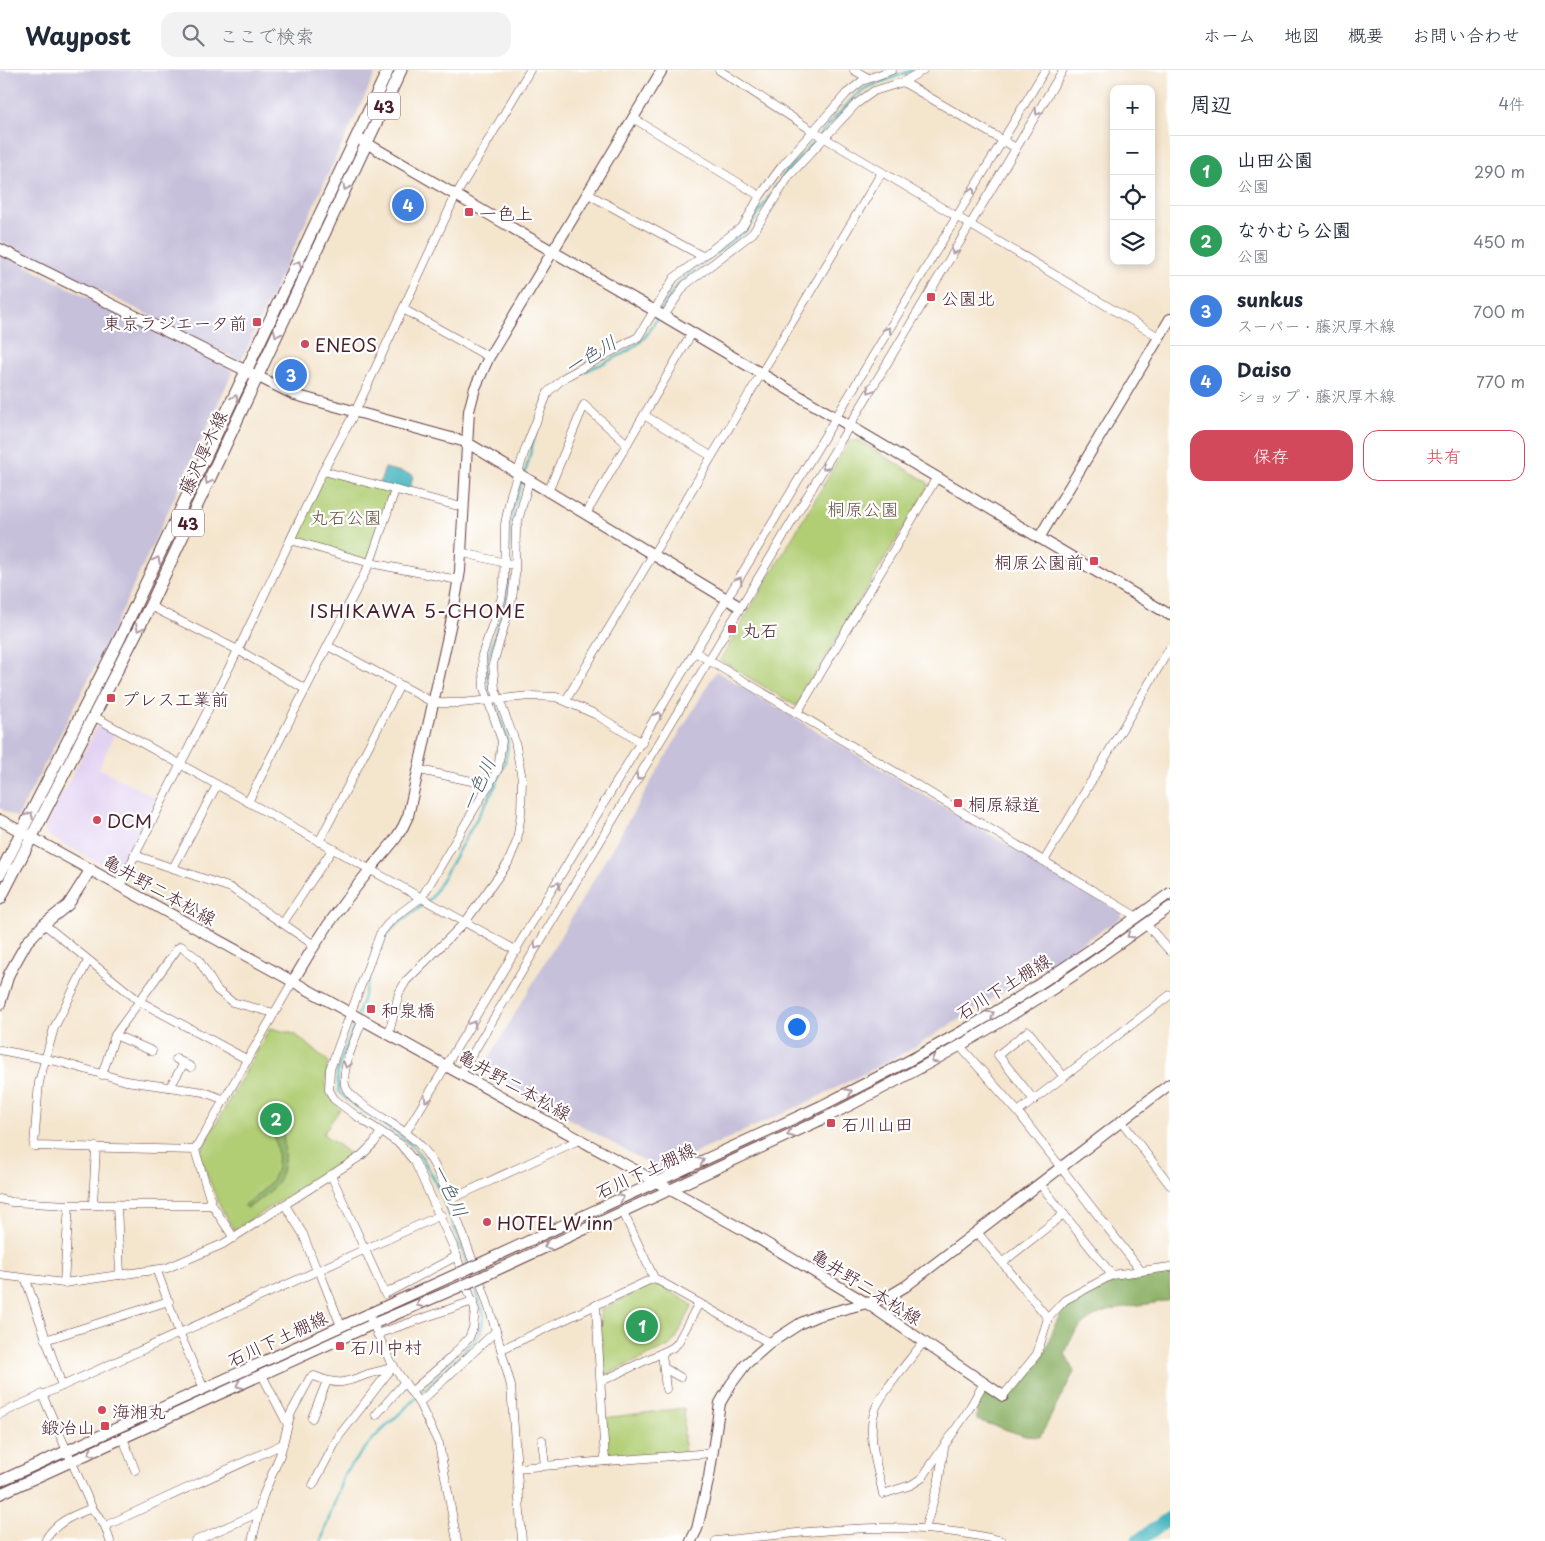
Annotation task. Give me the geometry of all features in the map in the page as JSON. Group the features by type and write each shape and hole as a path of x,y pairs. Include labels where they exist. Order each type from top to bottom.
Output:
{"main road":[{"name":"藤沢厚木線","path":"362,141 388,70"},
{"name":"藤沢厚木線","path":"0,899 27,834 118,643 252,374 362,141 401,70"},
{"name":"藤沢厚木線","path":"0,874 27,834 95,717 150,606 252,374"}],"street":[{"path":"120,885 292,540 323,471 355,412 456,195 529,73 518,70"},
{"path":"234,1238 212,1205 195,1150 226,1100 314,945 369,870 402,832 420,770 458,580 466,442 469,411 475,388 489,357 662,70"},
{"path":"718,70 818,134 1160,337"},
{"path":"854,70 868,78"},
{"path":"389,1033 399,994 406,980 466,922 508,863 514,852 520,829 522,793 519,760 510,725 493,680 492,664 512,599 516,528 526,447 548,392 570,374 632,342 685,285 753,233 789,176 847,93 856,84 892,70"},
{"path":"659,313 674,278 743,226 760,196 818,134 862,98 874,91 903,82 924,70"},
{"path":"406,1132 517,951 835,417 1045,70"},
{"path":"461,1073 1063,70"},
{"path":"903,82 1016,148"},
{"path":"632,118 760,196"},
{"path":"362,141 937,476 1170,615"},
{"path":"566,700 882,172"},
{"path":"588,194 702,256"},
{"path":"0,248 294,394 466,442 740,607"},
{"path":"402,308 489,357"},
{"path":"1039,538 1170,320"},
{"path":"586,514 692,333"},
{"path":"548,492 584,405 627,444"},
{"path":"644,415 711,456"},
{"path":"323,471 462,507"},
{"path":"797,713 937,476"},
{"path":"522,1541 511,1386 502,1349 481,1283 449,1200 429,1158 419,1143 406,1132 352,1096 345,1085 344,1077 357,1016 380,934 391,920 425,899 498,769 502,741 481,677 482,655 501,600 508,507 523,477"},
{"path":"248,802 370,563 395,490"},
{"path":"292,540 370,563 458,580"},
{"path":"460,552 515,566"},
{"path":"150,606 238,650 305,689"},
{"path":"328,646 434,703 547,696 566,700 595,714 642,743"},
{"path":"1044,861 1170,648"},
{"path":"695,652 1137,917"},
{"path":"319,842 400,685"},
{"path":"95,717 517,951"},
{"path":"420,770 490,785"},
{"path":"173,868 217,785"},
{"name":"亀井野二本松線","path":"0,820 92,869 758,1238 868,1304 1002,1396"},
{"path":"283,923 332,850"},
{"path":"134,855 231,888 314,945"},
{"path":"0,1004 15,963 27,942 44,924 68,905 92,869"},
{"name":"石川下土棚線","path":"0,1481 481,1263 821,1106 946,1040 1015,998 1137,917 1170,892"},
{"name":"石川下土棚線","path":"0,1494 262,1375 375,1329 464,1285 827,1117 960,1046 1074,975 1170,907"},
{"path":"44,924 139,1001 248,1060"},
{"path":"1146,924 1170,951"},
{"path":"102,1075 115,1035 181,946 198,959 218,990 232,1002 274,1013"},
{"path":"88,961 54,1028 35,1105 34,1146 195,1150"},
{"path":"1018,1112 1170,995"},
{"path":"357,1016 330,1069 330,1090 341,1106 382,1132 410,1154 441,1215 473,1301 475,1318 469,1338 413,1394"},
{"path":"1034,1100 998,1055 1028,1031 1064,1076"},
{"path":"115,1035 152,1051"},
{"path":"960,1046 1018,1112 1141,1271"},
{"path":"0,1050 126,1081 204,1092 226,1100"},
{"path":"170,1087 184,1063"},
{"path":"691,1541 700,1519 709,1477 717,1414 724,1393 746,1364 770,1343 801,1323 817,1316 886,1298 906,1286 1170,1084"},
{"path":"1122,1122 1170,1185"},
{"path":"0,1275 26,1280 64,1283 156,1271 185,1262 234,1238 331,1176 365,1153 382,1132"},
{"path":"449,1200 581,1139"},
{"path":"93,1204 96,1147"},
{"path":"331,1176 385,1294 457,1256"},
{"path":"1040,1184 1112,1275"},
{"path":"0,1199 12,1202 69,1204 212,1205"},
{"path":"64,1283 69,1204"},
{"path":"117,1204 120,1275"},
{"path":"285,1205 303,1234 341,1326"},
{"path":"623,1212 654,1278 770,1343"},
{"path":"1003,1262 1064,1214"},
{"path":"0,1414 441,1215"},
{"path":"977,1232 1048,1318"},
{"path":"1002,1396 1037,1354 1048,1318 1057,1306 1073,1294 1112,1275 1170,1267"},
{"path":"156,1271 169,1301 179,1332 204,1389"},
{"path":"502,1349 654,1278"},
{"path":"26,1280 62,1386"},
{"path":"45,1340 169,1301"},
{"path":"375,1329 473,1301"},
{"path":"602,1380 662,1353 677,1344 699,1303"},
{"path":"596,1306 602,1380 605,1461"},
{"path":"368,1313 394,1366 419,1403 439,1444 456,1541"},
{"path":"419,1403 496,1331"},
{"path":"924,1341 883,1395 874,1411 875,1449 883,1494 917,1483 927,1473 984,1383"},
{"path":"662,1353 666,1389"},
{"path":"252,1541 258,1513 283,1444 291,1413 310,1378 314,1376 327,1381 345,1382 369,1374 384,1372 394,1366"},
{"path":"313,1485 339,1436 394,1366"},
{"path":"664,1368 680,1378"},
{"path":"262,1375 288,1425"},
{"path":"312,1418 327,1381"},
{"path":"376,1415 404,1383"},
{"path":"42,1394 92,1508 105,1526 110,1541"},
{"path":"123,1438 136,1470"},
{"path":"542,1440 545,1466"},
{"path":"105,1526 283,1444"},
{"path":"925,1529 938,1485 945,1444"},
{"path":"517,1468 712,1453"},
{"path":"45,1541 55,1526 62,1521 92,1508"},
{"path":"195,1541 258,1513"},
{"path":"716,1541 857,1528 925,1529 1002,1541"}],"shaded area":[{"path":"0,70 377,70 241,361 0,241"},
{"path":"0,253 233,371 106,645 17,818 0,808"},
{"path":"716,671 1122,913 1121,918 910,1050 810,1101 663,1168 657,1168 482,1070"},
{"name":"DCM","path":"101,724 115,733 99,768 156,798 121,871 116,872 47,835 44,829 98,726"}],"green space":[{"name":"桐原公園","path":"858,440 927,482 929,486 796,706 720,660 849,442"},
{"name":"丸石公園","path":"323,471 395,490 370,563 291,540"},
{"path":"270,1028 295,1034 328,1061 326,1087 334,1103 340,1109 323,1134 353,1156 234,1230 218,1202 199,1154"},
{"path":"282,1124 285,1152 284,1163 277,1183 270,1192 247,1208 244,1205 272,1180 276,1172 277,1153 272,1126"},
{"path":"1170,1272 1170,1300 1107,1311 1084,1323 1073,1335 1065,1354 1074,1372 1040,1437 1025,1436 977,1420 977,1411 984,1395 1008,1397 1043,1356 1059,1316 1069,1305 1092,1290 1104,1285 1130,1278"},
{"path":"652,1283 663,1287 691,1304 692,1307 675,1340 669,1346 608,1374 604,1373 600,1311"},
{"path":"684,1408 684,1455 605,1461 604,1418"}],"water":[{"path":"385,468 413,475 409,494 379,486"}],"waterway":[{"name":"一色川","path":"660,312 682,280 748,229 785,173 855,96 866,88 913,70"},
{"name":"一色川","path":"525,473 540,421 548,402 554,394 574,378 633,347 645,337 658,317"},
{"name":"一色川","path":"493,697 487,671 487,661 506,600 513,508 523,478"},
{"name":"一色川","path":"358,1014 376,958 385,938 395,926 432,897 496,785 505,762 508,747 507,737 495,702"},
{"name":"一色川","path":"356,1019 337,1072 339,1092 356,1107 393,1131 420,1155 437,1185 468,1267"},
{"name":"一色川","path":"321,1541 345,1472 374,1438 459,1357 480,1334 484,1315 474,1284"},
{"path":"1138,1541 1170,1518"}],"place":[{"name":"Daiso","path":"408,205"},
{"name":"一色上","path":"469,212"},
{"name":"公園北","path":"931,297"},
{"name":"東京ラジエータ前","path":"257,322"},
{"name":"ENEOS","path":"305,344"},
{"name":"sunkus","path":"291,375"},
{"name":"桐原公園前","path":"1094,561"},
{"name":"丸石","path":"732,629"},
{"name":"プレス工業前","path":"111,698"},
{"name":"桐原緑道","path":"958,803"},
{"name":"DCM","path":"97,820"},
{"name":"和泉橋","path":"371,1009"},
{"name":"なかむら公園","path":"276,1119"},
{"name":"石川山田","path":"831,1123"},
{"name":"HOTEL W inn","path":"487,1222"},
{"name":"山田公園","path":"642,1326"},
{"name":"石川中村","path":"340,1346"},
{"name":"海湘丸","path":"102,1410"},
{"name":"鍛冶山","path":"105,1426"}],"district":[{"name":"ISHIKAWA 5-CHOME","path":"418,610"}]}
